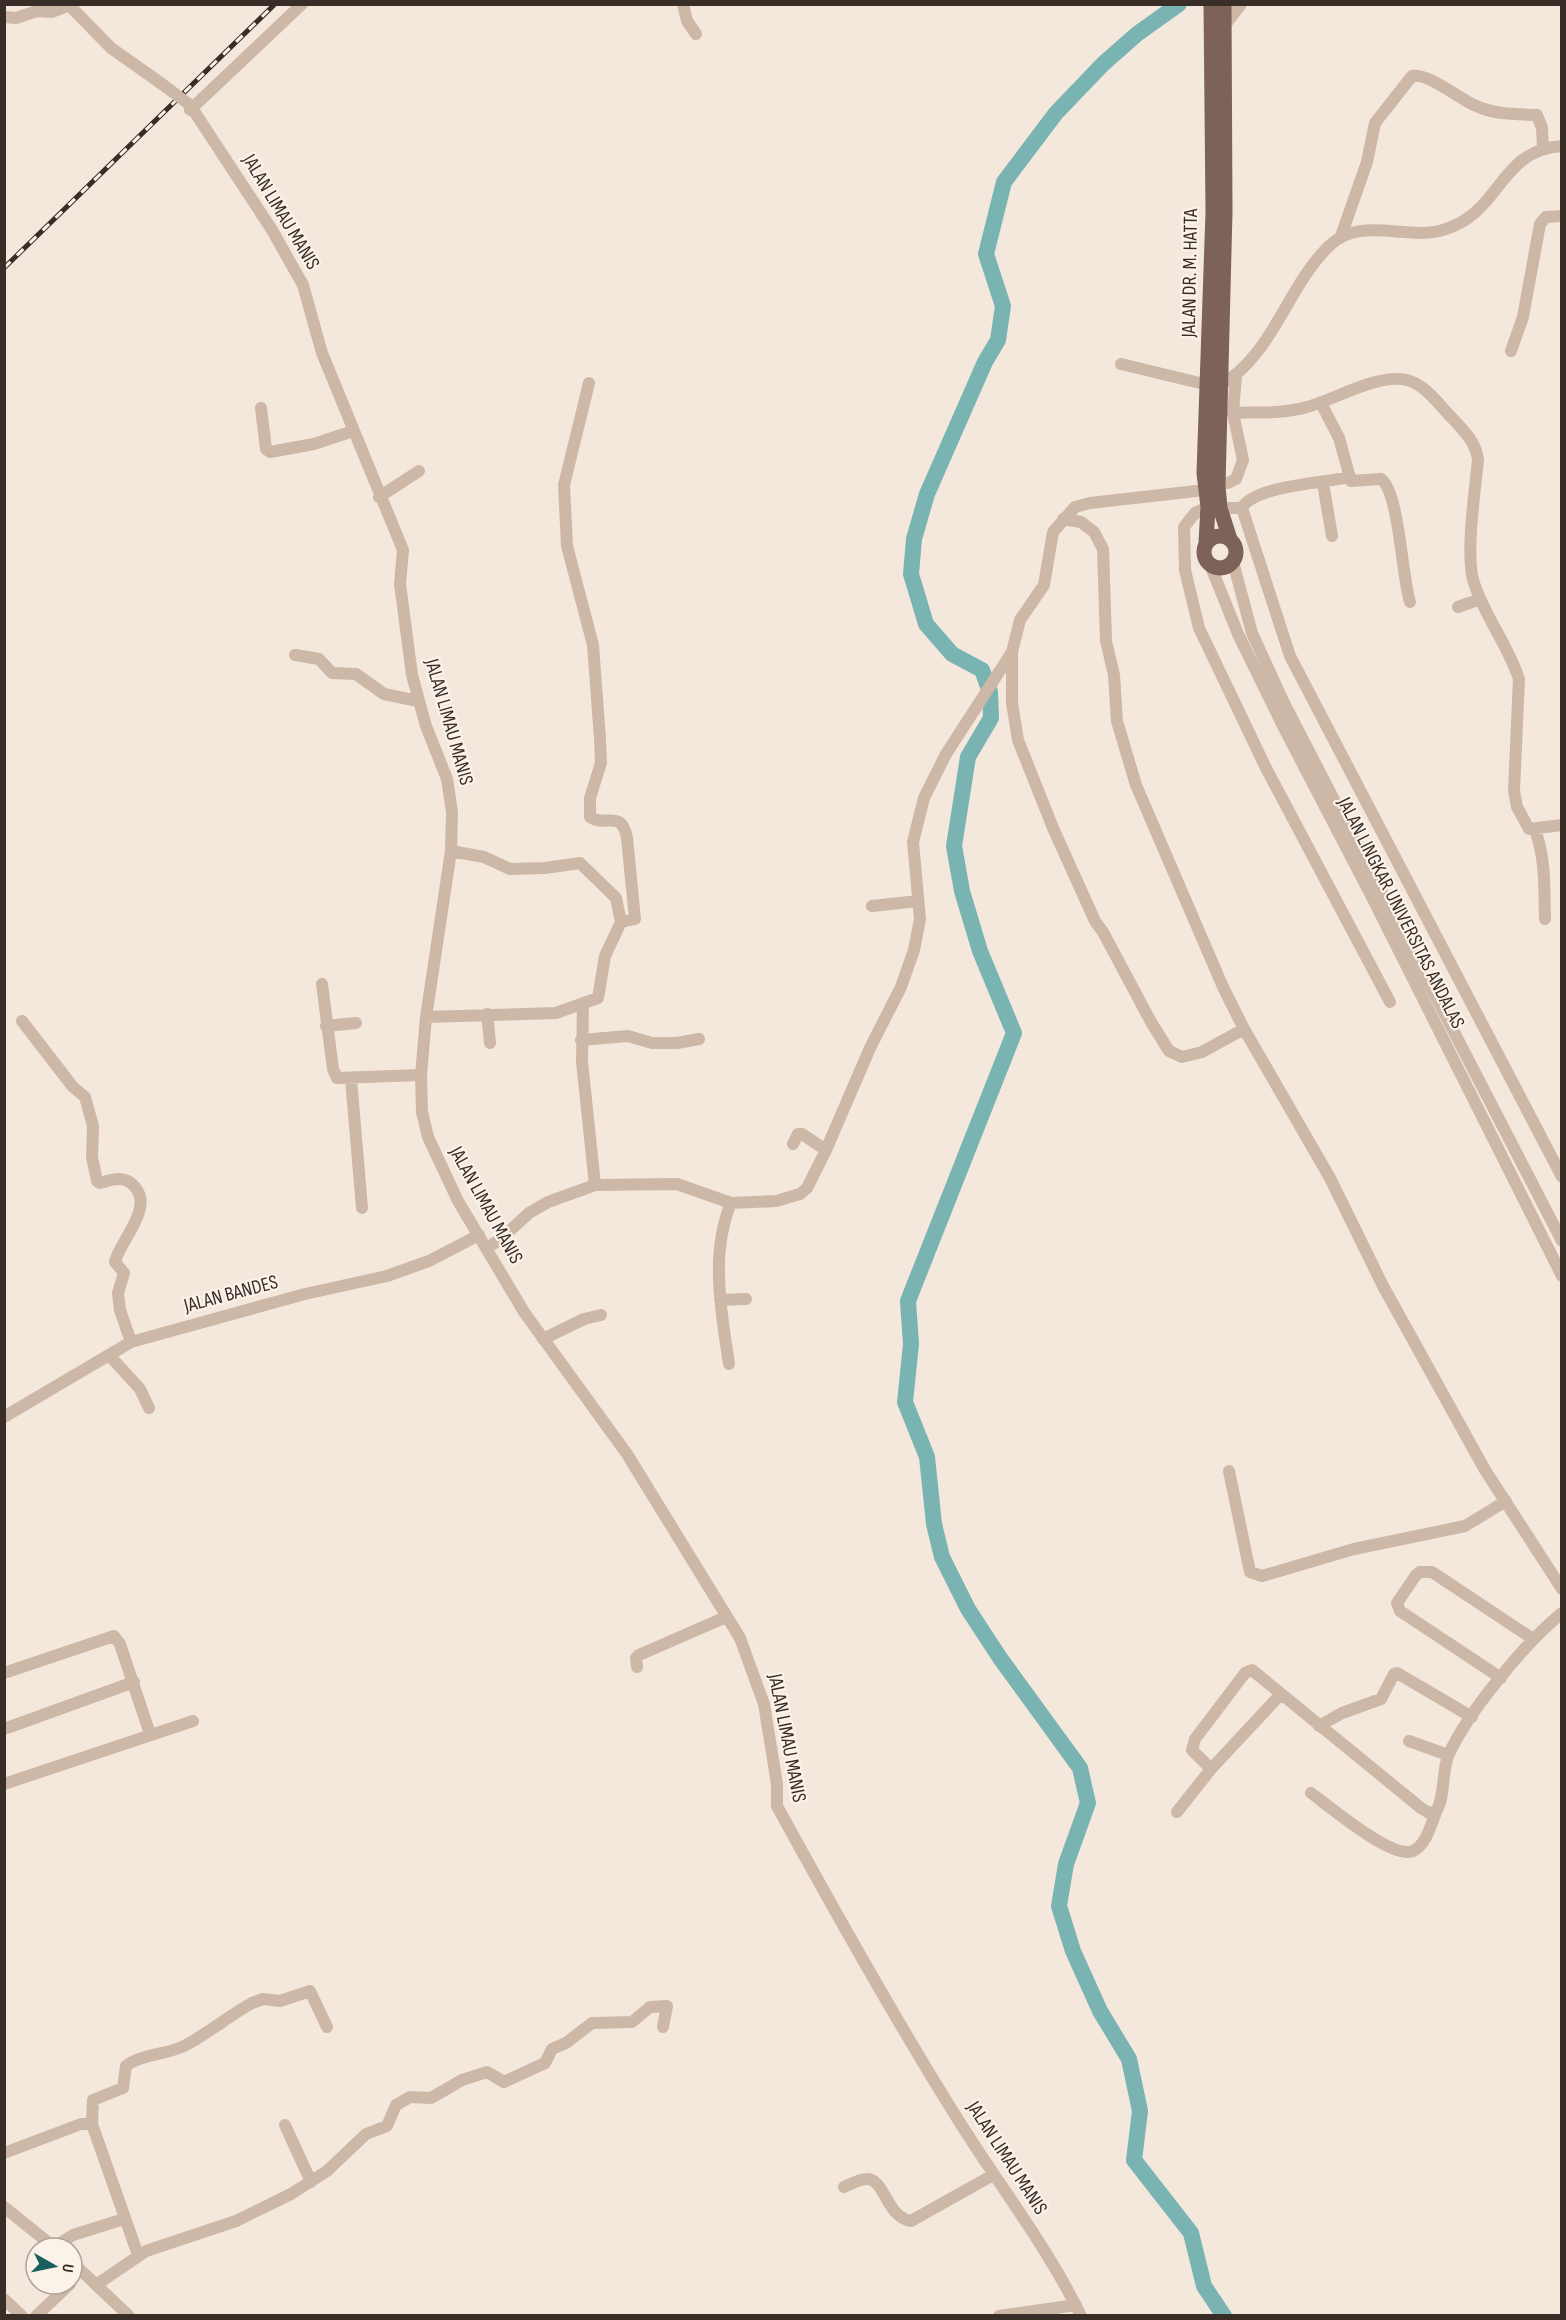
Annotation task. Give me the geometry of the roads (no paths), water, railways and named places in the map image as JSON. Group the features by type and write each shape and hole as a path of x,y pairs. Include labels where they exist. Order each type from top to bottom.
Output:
{"main road":[{"name":"JALAN DR. M. HATTA","path":"1215,7 1225,25 1215,385"},
{"name":"JALAN DR. M. HATTA","path":"1206,543 1218,475 1213,212 1215,7"},
{"name":"JALAN DR. M. HATTA","path":"1214,508 1230,539"},
{"path":"1217,536 1230,539 1236,550 1233,562 1225,568 1211,567 1204,558 1206,543 1217,536"}],"street":[{"path":"190,107 302,4"},
{"path":"683,4 687,21 696,34"},
{"path":"1225,25 1241,4"},
{"path":"4,17 16,18 43,10 52,12 68,5"},
{"name":"JALAN LIMAU MANIS","path":"68,5 111,48 190,107 222,151 299,276 322,353 379,497 403,550 400,584 418,701 451,795 451,851 426,1017 421,1075 422,1112 435,1157 479,1235 543,1339 627,1454 740,1638 762,1696 777,1784 777,1806 846,1934 993,2175 1041,2244 1078,2311"},
{"path":"1121,363 1215,385 1236,376 1278,324 1323,253 1341,236 1367,162 1375,123 1412,76 1430,79 1461,99 1495,114 1537,116 1542,128 1543,148"},
{"path":"1341,236 1372,230 1432,233 1447,229 1486,205 1521,159 1543,148 1562,146"},
{"path":"1512,351 1522,317 1540,224 1546,217 1562,216"},
{"path":"1228,483 1236,479 1243,460 1233,413 1236,376"},
{"path":"1233,413 1290,411 1321,403 1342,393 1405,379 1419,386 1469,436 1477,452 1478,460 1469,564 1480,599 1514,663 1519,679 1514,791 1517,807 1527,827 1535,830 1562,825"},
{"path":"589,383 564,485 567,546 593,645 601,763 590,798 590,817 596,821 614,820 621,823 625,827 627,838 635,919 621,922"},
{"path":"1321,403 1338,438 1351,481 1381,479 1389,488 1401,547 1404,584 1410,602"},
{"path":"261,408 266,449 270,452 314,444 353,431"},
{"path":"379,497 419,471"},
{"path":"1242,508 1252,496 1265,492 1349,477"},
{"path":"1323,483 1332,536"},
{"path":"1196,491 1090,503 1075,507 1063,519 1053,532 1044,585 1020,620 1012,652 1012,703 1018,740 1089,910 1169,1051 1182,1058 1202,1052 1244,1029"},
{"path":"1242,508 1214,508 1195,513 1184,527 1185,570 1199,628 1266,768 1390,1002"},
{"path":"1242,508 1290,656 1562,1177"},
{"path":"1063,519 1081,522 1094,532 1103,549 1106,641 1114,675 1117,721 1136,785 1244,1029 1330,1178 1383,1286 1506,1501 1562,1589"},
{"name":"JALAN LINGKAR UNIVERSITAS ANDALAS","path":"1233,562 1252,633 1283,701 1562,1241"},
{"name":"JALAN LINGKAR UNIVERSITAS ANDALAS","path":"1211,567 1238,634 1284,728 1374,901 1562,1276"},
{"path":"1458,607 1480,599"},
{"path":"487,1248 539,1208 595,1185 677,1184 729,1202 777,1201 800,1194 807,1188 870,1048 901,987 919,930 913,842 918,815 946,754 1002,664 1012,652"},
{"path":"296,655 320,659 332,673 356,674 384,694 418,701"},
{"path":"1535,830 1541,846 1545,874 1545,919"},
{"path":"426,1017 556,1013 598,998 605,956 621,922 616,898 580,863 545,868 510,869 484,857 451,851"},
{"path":"872,906 918,901"},
{"path":"322,984 334,1074 342,1080 421,1075"},
{"path":"583,1005 582,1040 595,1185"},
{"path":"487,1014 490,1043"},
{"path":"21,1021 73,1087 85,1097 93,1126 92,1157 97,1181 100,1183 120,1178 128,1180 138,1191 141,1200 133,1226 115,1262 124,1273 118,1293 120,1310 131,1342"},
{"path":"326,1026 356,1023"},
{"path":"582,1040 628,1036 652,1043 677,1043 699,1039"},
{"path":"351,1079 362,1208"},
{"path":"793,1144 800,1133 826,1150"},
{"path":"729,1202 722,1224 719,1248 720,1300 729,1364"},
{"name":"JALAN BANDES","path":"4,1417 131,1342 305,1294 387,1275 429,1261 479,1235"},
{"path":"720,1300 746,1299"},
{"path":"543,1339 584,1319 601,1315"},
{"path":"110,1356 140,1389 149,1408"},
{"path":"1229,1471 1250,1572 1262,1576 1354,1549 1465,1526 1506,1501"},
{"path":"1501,1678 1400,1611 1397,1603 1416,1575 1420,1572 1432,1572 1533,1639"},
{"path":"1311,1793 1363,1832 1399,1851 1409,1852 1416,1849 1429,1832 1436,1812 1448,1755 1501,1678 1533,1639 1562,1613"},
{"path":"637,1667 636,1658 639,1655 726,1617"},
{"path":"4,1673 110,1635 117,1637 150,1734"},
{"path":"1211,1768 1197,1755 1192,1746 1245,1673 1252,1670 1421,1808 1429,1813 1436,1812"},
{"path":"1319,1726 1342,1713 1381,1699 1394,1674 1397,1673 1472,1717"},
{"path":"4,1729 134,1682"},
{"path":"1178,1812 1211,1768 1281,1694"},
{"path":"4,1784 193,1721"},
{"path":"1409,1741 1448,1755"},
{"path":"138,2256 92,2124 93,2100 123,2088 126,2066 132,2061 167,2054 183,2047 262,1999 279,2001 310,1991 327,2027"},
{"path":"96,2284 138,2256 236,2221 311,2182 343,2158 366,2134 387,2126 396,2105 410,2097 431,2098 462,2080 487,2072 504,2082 545,2063 552,2049 566,2043 592,2023 632,2022 650,2007 667,2006 663,2027"},
{"path":"4,2153 81,2124 92,2124"},
{"path":"285,2125 311,2182"},
{"path":"844,2187 866,2179 874,2181 896,2214 910,2221 993,2175"},
{"path":"4,2207 39,2236"},
{"path":"72,2236 124,2219"},
{"path":"84,2272 129,2316"},
{"path":"36,2316 57,2296"},
{"path":"4,2299 22,2316"},
{"path":"999,2316 1078,2311"}],"waterway":[{"path":"1179,4 1137,34 1103,64 1056,113 1004,182 986,254 1003,306 998,340 985,362 927,494 914,539 911,574 926,624 952,654 982,670 990,692 991,718 968,757 954,846 962,891 980,951 1014,1033 908,1301 911,1344 905,1402 927,1457 934,1524 942,1557 968,1609 1000,1658 1080,1768 1088,1803 1066,1864 1059,1906 1073,1951 1100,2011 1129,2059 1140,2111 1134,2160 1191,2233 1204,2286 1224,2316"}],"railway":[{"path":"4,268 275,4"}]}
